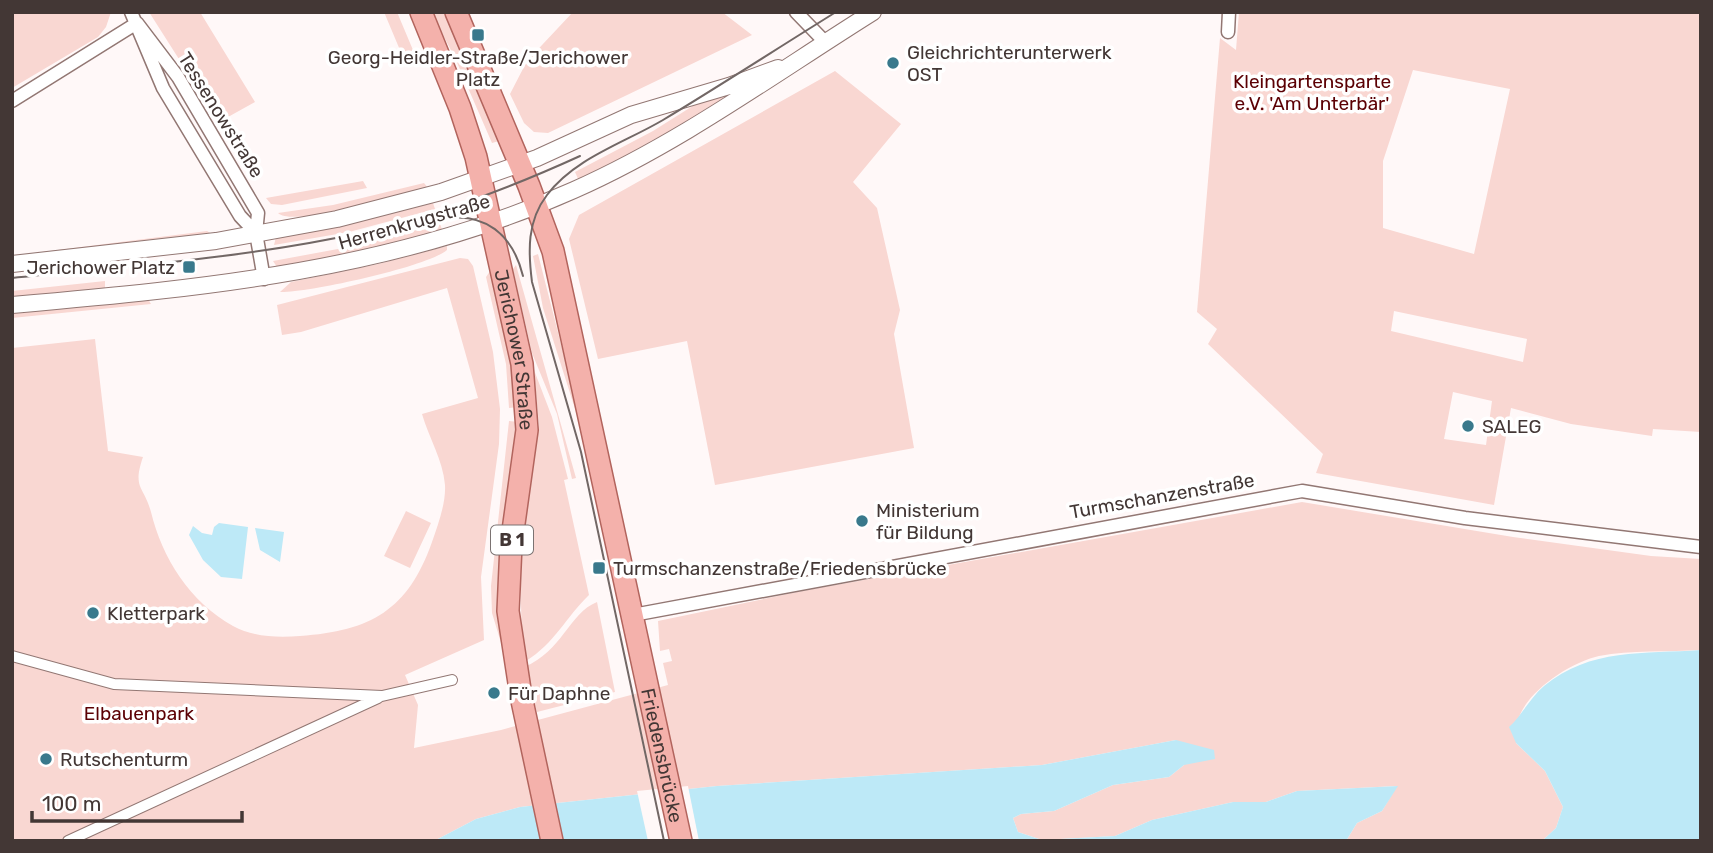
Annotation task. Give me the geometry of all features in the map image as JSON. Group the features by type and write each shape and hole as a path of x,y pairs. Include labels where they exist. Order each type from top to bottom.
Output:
{"main road":[{"name":"Jerichower Straße","path":"421,12 460,108 481,178 519,345 526,408 525,451 511,545 508,588 510,634 552,841"},
{"path":"456,12 520,164 553,251 633,615"},
{"name":"Friedensbrücke","path":"633,615 681,841"}],"street":[{"path":"796,12 825,42"},
{"name":"Herrenkrugstraße","path":"12,305 264,279 397,252 491,222 536,206 610,173 770,81 791,63 873,12"},
{"path":"1228,32 1229,12"},
{"path":"12,101 134,18"},
{"name":"Tessenowstraße","path":"134,18 163,88 240,216 256,233"},
{"name":"Tessenowstraße","path":"134,18 178,76 258,213 256,233 264,279"},
{"name":"Herrenkrugstraße","path":"12,264 216,241 337,219 441,192 520,164 631,115 729,86 791,63"},
{"name":"Turmschanzenstraße","path":"633,615 1302,491 1465,518 1701,547"},
{"path":"12,656 114,684 382,696"},
{"path":"68,841 382,696 452,680"}],"green space":[{"path":"12,12 111,12 106,27 98,37 12,88"},
{"path":"149,12 200,12 255,102 219,122"},
{"path":"384,12 397,12 418,62 405,62"},
{"path":"431,12 446,12 499,141 492,143 455,58"},
{"path":"573,12 722,12 752,35 548,133 534,132 524,123 510,94 527,61"},
{"name":"Kleingartensparte e.V. 'Am Unterbär'","path":"1239,12 1701,12 1701,432 1653,429 1652,436 1571,424 1511,408 1494,505 1316,473 1323,454 1208,344 1217,329 1197,312 1220,38 1236,50","holes":["1413,70 1510,89 1474,254 1383,228 1383,161","1394,311 1527,339 1523,362 1391,331","1453,392 1492,401 1486,445 1444,439"]},
{"path":"835,71 901,124 853,182 877,208 900,310 894,334 914,448 715,485 687,341 598,359 569,239 579,215"},
{"path":"757,81 706,114 579,181 575,172 653,131 707,97"},
{"path":"363,181 367,188 282,205 271,204 266,198"},
{"path":"424,183 428,188 326,214 288,217 278,213 333,205"},
{"path":"433,203 435,209 349,232 274,245 276,237 361,221"},
{"path":"440,224 443,232 358,254 277,267 273,261 354,246"},
{"path":"207,231 212,234 33,258 42,252"},
{"path":"447,246 447,250 435,257 392,271 315,288 280,292 291,282"},
{"path":"538,254 582,431 543,308 533,256"},
{"name":"Elbauenpark","path":"460,258 468,259 473,266 493,352 500,409 499,444 481,577 484,640 405,675 418,705 414,748 501,730 668,685 663,663 672,661 669,649 660,651 658,621 802,591 1302,502 1513,537 1651,556 1701,559 1701,650 1611,654 1588,659 1552,679 1532,697 1519,717 1516,743 1545,771 1563,807 1556,828 1542,841 1346,841 1357,823 1382,811 1397,786 1297,791 1266,802 1233,802 1152,820 1115,836 1042,840 1018,832 1013,818 1021,814 1054,811 1113,785 1169,777 1184,765 1176,740 1042,765 717,786 520,807 476,819 434,841 12,841 12,348 95,339 108,451 143,457 139,475 140,487 162,546 180,577 204,605 233,626 266,636 300,636 347,629 384,613 398,600 411,585 432,542 441,514 445,485 442,467 422,414 478,398 447,288 301,332 282,335 277,305"},
{"path":"516,265 576,478 572,479 557,414 532,353 513,269"},
{"path":"493,267 511,347 519,407 509,408 506,364 486,277"},
{"path":"105,281 105,289 12,297 12,291"},
{"path":"148,299 151,304 12,318 12,313"},
{"path":"534,370 552,417 568,479 564,480 589,595 553,638 526,661 522,652 520,554 539,426"},
{"path":"509,421 519,422 505,656 492,613 491,586"},
{"path":"406,511 431,523 410,568 384,556"},
{"path":"597,602 615,692 537,712 524,667 548,652 579,615"}],"water":[{"path":"219,523 248,527 242,579 221,577 203,560 189,535 193,526 202,533 212,535 214,527"},
{"path":"255,528 284,532 280,562 260,550"},
{"path":"1701,650 1701,841 1542,841 1556,828 1563,807 1545,771 1516,743 1509,727 1534,696 1562,674 1599,659 1638,653"},
{"path":"1176,740 1214,750 1215,759 1184,765 1169,777 1113,785 1054,811 1021,814 1013,818 1018,832 1042,840 1115,836 1152,820 1233,802 1266,802 1297,791 1398,786 1382,811 1357,823 1346,841 434,841 476,819 520,807 717,786 1042,765"}],"pier":[{"path":"688,786 699,841 648,841 637,791"}],"tram line":[{"path":"664,841 581,452 532,282 532,226 547,195 571,171 663,120 836,12"},
{"path":"12,278 230,255 360,233 472,200 580,156"},
{"path":"442,219 471,219 495,229 512,249 523,276"}],"place":[{"name":"Georg-Heidler-Straße/Jerichower Platz","path":"478,35"},
{"name":"Gleichrichterunterwerk OST","path":"893,63"},
{"name":"Jerichower Platz","path":"189,267"},
{"name":"SALEG","path":"1468,426"},
{"name":"Ministerium für Bildung","path":"862,521"},
{"name":"Turmschanzenstraße/Friedensbrücke","path":"599,568"},
{"name":"Kletterpark","path":"93,613"},
{"name":"Für Daphne","path":"494,693"},
{"name":"Rutschenturm","path":"46,759"}]}
